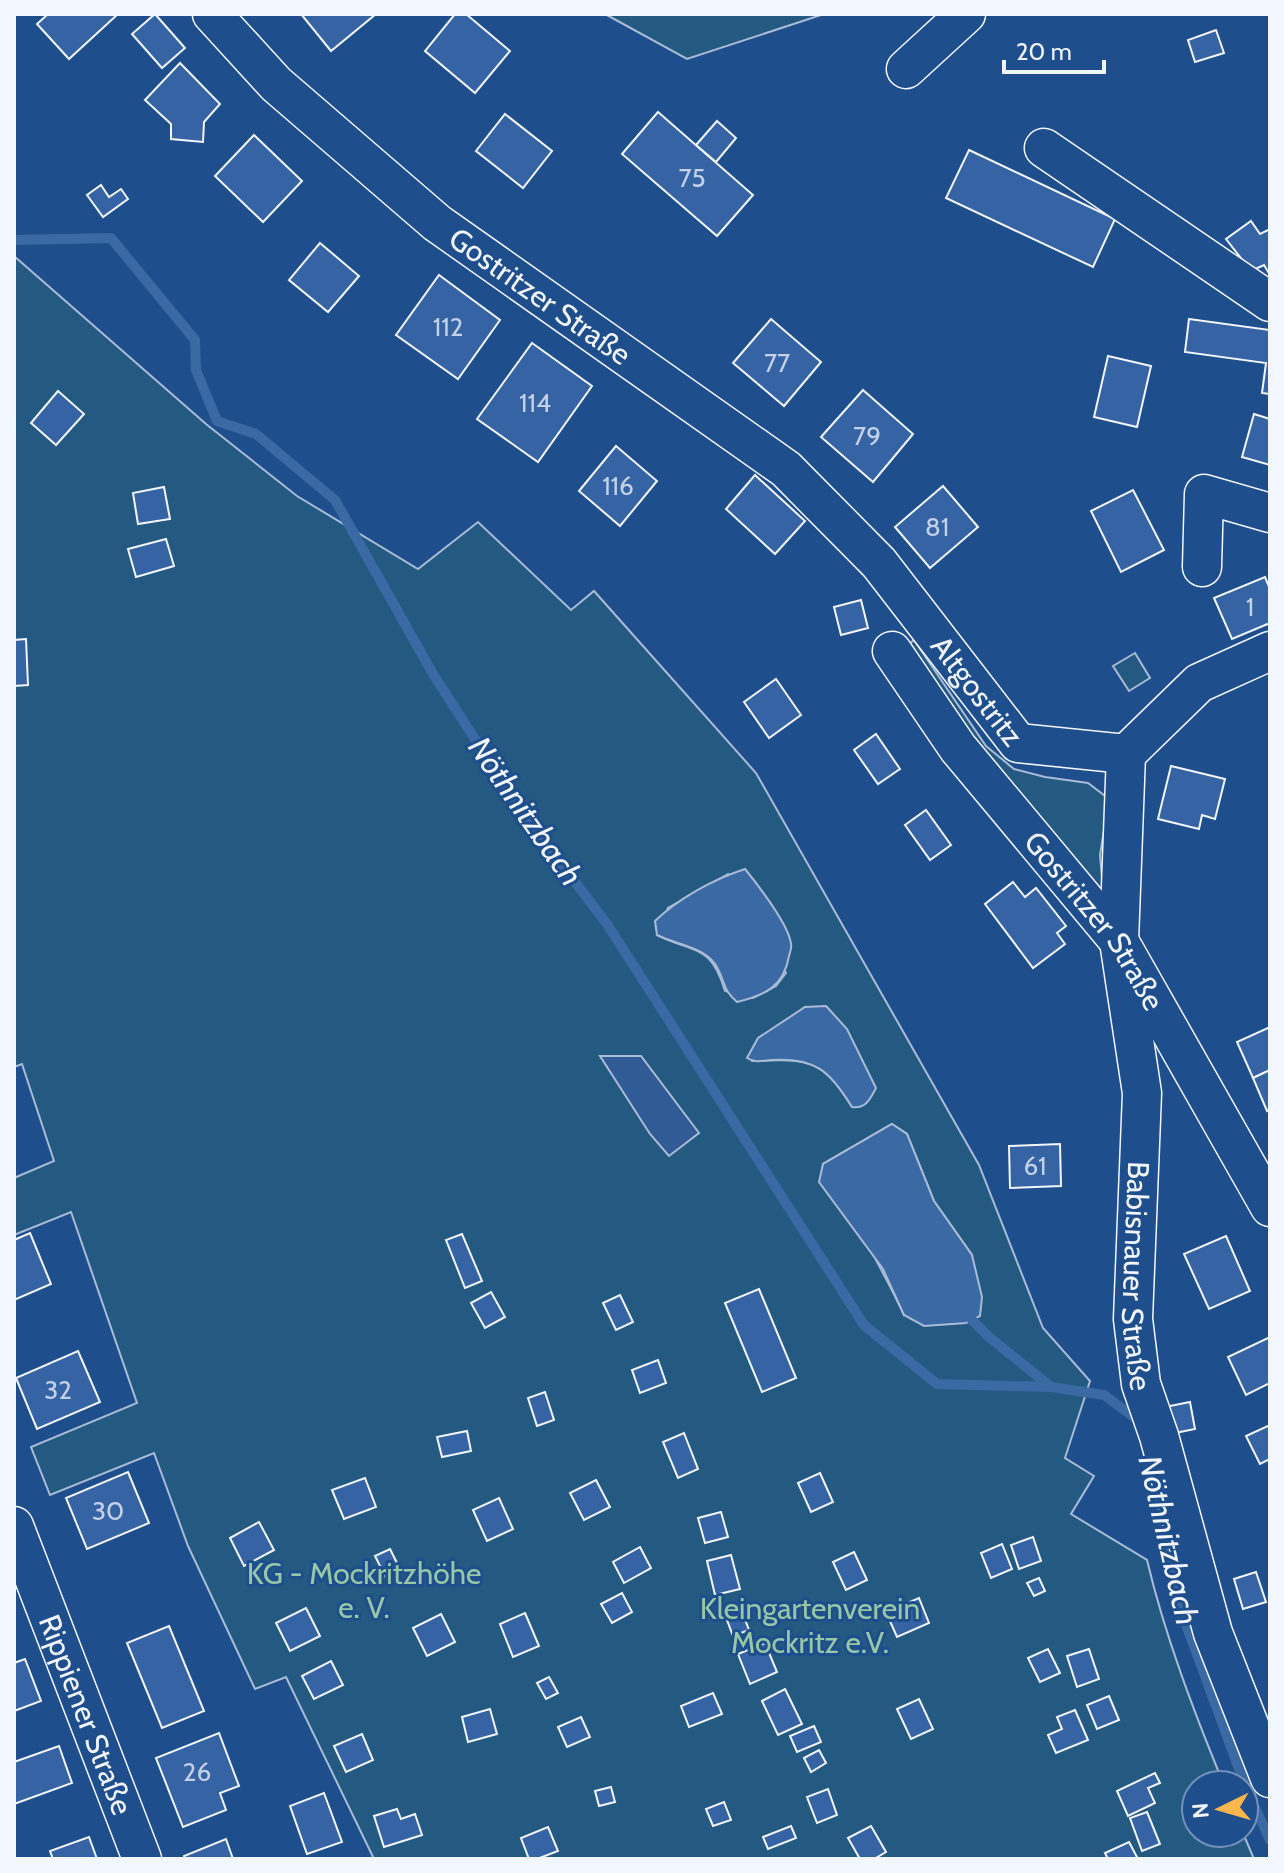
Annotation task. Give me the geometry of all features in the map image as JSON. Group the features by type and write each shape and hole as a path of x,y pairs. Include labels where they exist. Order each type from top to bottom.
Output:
{"street":[{"name":"Gostritzer Straße","path":"212,14 276,84 437,223 786,469 879,563"},
{"path":"906,69 966,14"},
{"path":"1044,148 1270,302"},
{"path":"1202,567 1204,494 1270,513"},
{"name":"Altgostritz","path":"879,563 1018,743 1126,754"},
{"name":"Gostritzer Straße","path":"892,651 958,748 1119,941 1270,1207"},
{"path":"1126,754 1199,683 1270,651"},
{"name":"Babisnauer Straße","path":"1126,754 1119,941 1142,1093 1133,1319 1141,1384 1159,1436 1213,1633 1270,1778"},
{"name":"Rippiener Straße","path":"14,1526 142,1859"}],"green space":[{"path":"605,14 824,14 687,59"},
{"path":"14,256 206,424 297,496 418,569 478,522 571,610 594,591 756,773 979,1165 1043,1328 1090,1381 1065,1458 1094,1476 1071,1514 1147,1560 1181,1674 1218,1769 1180,1769 1180,1849 1250,1849 1254,1859 374,1859 286,1677 255,1689 188,1546 154,1453 50,1495 31,1447 137,1403 71,1212 14,1235 14,1178 54,1161 22,1064 14,1067","holes":["728,874 786,973 776,986 753,998 725,991 720,976 708,958 657,935 668,908","805,1007 852,1107 831,1078 812,1064 787,1060 753,1061 786,1022","892,1124 907,1134 934,1201 972,1255 904,1315 823,1164"]},
{"path":"914,640 986,746 1014,769 1088,783 1109,799 1100,855 1104,902 977,756 909,644"},
{"path":"1135,653 1150,678 1129,691 1113,666"}],"shaded area":[{"path":"745,869 779,916 791,947 787,966 778,982 757,996 737,1002 707,956 657,935 655,921 697,890"},
{"path":"826,1006 847,1029 876,1088 861,1106 852,1107 836,1084 810,1064 747,1058 758,1038 805,1007"},
{"path":"600,1056 641,1056 699,1133 669,1156 650,1134"},
{"path":"892,1124 907,1134 934,1201 972,1255 982,1297 980,1316 966,1323 924,1326 904,1315 883,1269 819,1182 823,1164"}],"building":[{"path":"48,14 118,14 69,59 37,24"},
{"path":"155,14 185,48 162,68 132,34"},
{"path":"301,14 376,14 331,51"},
{"path":"455,14 466,14 510,51 475,93 425,51"},
{"path":"1216,30 1224,53 1195,62 1188,40"},
{"path":"180,63 220,104 204,122 203,142 171,139 171,124 145,100"},
{"path":"658,112 753,195 717,236 622,154"},
{"path":"505,114 552,151 523,188 476,151"},
{"path":"717,121 736,138 716,162 696,145"},
{"path":"254,135 302,181 263,222 215,176"},
{"path":"969,150 1115,219 1093,267 946,198"},
{"path":"101,185 109,197 121,189 128,199 103,217 87,195"},
{"path":"1251,221 1260,234 1270,229 1270,275 1264,265 1251,271 1226,239"},
{"path":"320,243 359,276 328,312 289,280"},
{"path":"439,275 500,320 458,379 396,335"},
{"path":"771,319 821,362 784,406 733,363"},
{"path":"1189,319 1270,330 1270,394 1262,393 1266,363 1185,352"},
{"path":"532,343 592,386 538,462 477,419"},
{"path":"1108,356 1151,366 1137,427 1094,417"},
{"path":"863,390 913,434 873,482 821,437"},
{"path":"58,391 84,414 56,445 31,423"},
{"path":"1254,414 1270,419 1270,465 1242,457"},
{"path":"616,446 657,481 620,526 579,491"},
{"path":"755,475 805,521 775,554 726,509"},
{"path":"943,486 978,527 930,568 895,527"},
{"path":"164,487 170,519 138,524 133,493"},
{"path":"1133,490 1164,550 1121,572 1091,511"},
{"path":"166,539 174,566 136,577 128,549"},
{"path":"1265,577 1270,589 1270,623 1232,639 1214,598"},
{"path":"861,600 868,628 841,635 834,607"},
{"path":"26,639 28,685 14,686 14,640"},
{"path":"776,679 801,715 769,738 744,702"},
{"path":"876,734 900,769 878,784 854,750"},
{"path":"1171,766 1225,779 1215,819 1202,815 1199,829 1158,819"},
{"path":"926,810 951,845 930,860 905,825"},
{"path":"1013,882 1025,897 1036,888 1066,926 1057,933 1065,944 1033,968 985,904"},
{"path":"1270,1027 1270,1070 1253,1078 1237,1042"},
{"path":"1270,1070 1270,1109 1267,1111 1253,1078"},
{"path":"1060,1144 1061,1186 1010,1188 1009,1146"},
{"path":"30,1233 51,1284 14,1300 14,1240"},
{"path":"462,1234 482,1281 465,1288 446,1240"},
{"path":"1226,1236 1250,1291 1209,1309 1184,1254"},
{"path":"759,1289 796,1378 762,1392 725,1303"},
{"path":"491,1292 505,1317 485,1328 471,1303"},
{"path":"620,1295 633,1322 616,1330 603,1303"},
{"path":"1270,1337 1270,1383 1246,1395 1228,1357"},
{"path":"78,1351 100,1402 37,1429 16,1378"},
{"path":"658,1360 666,1383 640,1393 632,1370"},
{"path":"545,1392 554,1420 537,1426 528,1398"},
{"path":"1190,1402 1195,1429 1170,1434 1165,1407"},
{"path":"1270,1425 1270,1459 1260,1464 1246,1436"},
{"path":"467,1431 471,1451 442,1457 437,1437"},
{"path":"684,1433 698,1469 678,1478 663,1442"},
{"path":"128,1472 149,1523 87,1549 66,1498"},
{"path":"820,1473 833,1502 811,1512 798,1483"},
{"path":"365,1478 376,1507 344,1519 332,1490"},
{"path":"596,1480 610,1507 584,1520 570,1493"},
{"path":"499,1498 513,1529 487,1541 473,1510"},
{"path":"721,1512 728,1537 705,1543 698,1518"},
{"path":"259,1522 274,1550 244,1566 230,1538"},
{"path":"1033,1537 1041,1561 1019,1569 1011,1545"},
{"path":"1002,1544 1012,1569 991,1578 981,1553"},
{"path":"640,1547 651,1568 624,1583 613,1562"},
{"path":"390,1549 401,1571 386,1578 375,1556"},
{"path":"854,1552 867,1580 846,1590 833,1562"},
{"path":"731,1555 740,1589 715,1595 707,1561"},
{"path":"1256,1572 1266,1602 1243,1609 1234,1579"},
{"path":"1039,1578 1045,1591 1034,1596 1027,1583"},
{"path":"622,1593 632,1612 612,1623 601,1604"},
{"path":"919,1598 929,1623 897,1637 886,1612"},
{"path":"740,1606 749,1630 733,1636 724,1612"},
{"path":"306,1608 320,1636 290,1651 276,1623"},
{"path":"525,1613 539,1646 513,1657 500,1624"},
{"path":"441,1614 455,1642 427,1656 413,1628"},
{"path":"169,1626 204,1711 162,1728 127,1643"},
{"path":"765,1643 777,1672 750,1684 738,1654"},
{"path":"1048,1649 1060,1673 1040,1682 1028,1658"},
{"path":"1089,1649 1099,1679 1077,1687 1067,1656"},
{"path":"25,1659 41,1701 14,1711 14,1663"},
{"path":"331,1661 343,1685 314,1699 302,1676"},
{"path":"549,1677 558,1693 546,1699 537,1683"},
{"path":"785,1689 802,1724 778,1735 762,1701"},
{"path":"713,1693 722,1714 689,1727 681,1706"},
{"path":"1109,1696 1119,1720 1097,1729 1087,1705"},
{"path":"919,1699 933,1729 911,1739 897,1709"},
{"path":"490,1709 497,1734 468,1742 462,1717"},
{"path":"1075,1710 1088,1740 1056,1753 1048,1735 1062,1729 1057,1717"},
{"path":"581,1717 590,1737 567,1747 558,1727"},
{"path":"814,1726 821,1742 797,1752 790,1736"},
{"path":"219,1733 239,1786 220,1793 226,1810 183,1827 156,1758"},
{"path":"362,1734 373,1760 346,1772 334,1746"},
{"path":"59,1746 72,1783 14,1804 14,1762"},
{"path":"819,1750 826,1763 811,1772 804,1758"},
{"path":"1155,1773 1160,1783 1148,1788 1155,1803 1128,1816 1117,1791"},
{"path":"611,1787 615,1802 599,1806 595,1791"},
{"path":"828,1789 837,1815 817,1823 807,1797"},
{"path":"324,1793 342,1842 307,1854 290,1806"},
{"path":"724,1802 731,1820 713,1826 706,1809"},
{"path":"397,1809 401,1819 415,1814 422,1835 384,1847 374,1816"},
{"path":"1147,1812 1160,1844 1142,1851 1130,1818"},
{"path":"791,1826 796,1838 768,1849 763,1837"},
{"path":"871,1826 886,1852 874,1859 860,1859 848,1838"},
{"path":"548,1827 558,1851 529,1859 521,1838"},
{"path":"89,1837 97,1859 53,1859 50,1851"},
{"path":"226,1839 233,1859 185,1859 184,1856"},
{"path":"1129,1842 1138,1859 1108,1859 1105,1853"}],"waterway":[{"name":"Nöthnitzbach","path":"14,240 111,238 195,340 196,370 217,421 256,434 335,500 433,674 524,815 607,924 864,1325 937,1384 1051,1387"},
{"name":"Nöthnitzbach","path":"972,1320 1051,1387 1104,1395 1142,1423"},
{"name":"Nöthnitzbach","path":"1159,1505 1176,1597 1246,1788 1270,1840"}],"park label":[{"name":"KG - Mockritzhöhe e. V.","path":"364,1590"},
{"name":"Kleingartenverein Mockritz e.V.","path":"810,1625"}]}
